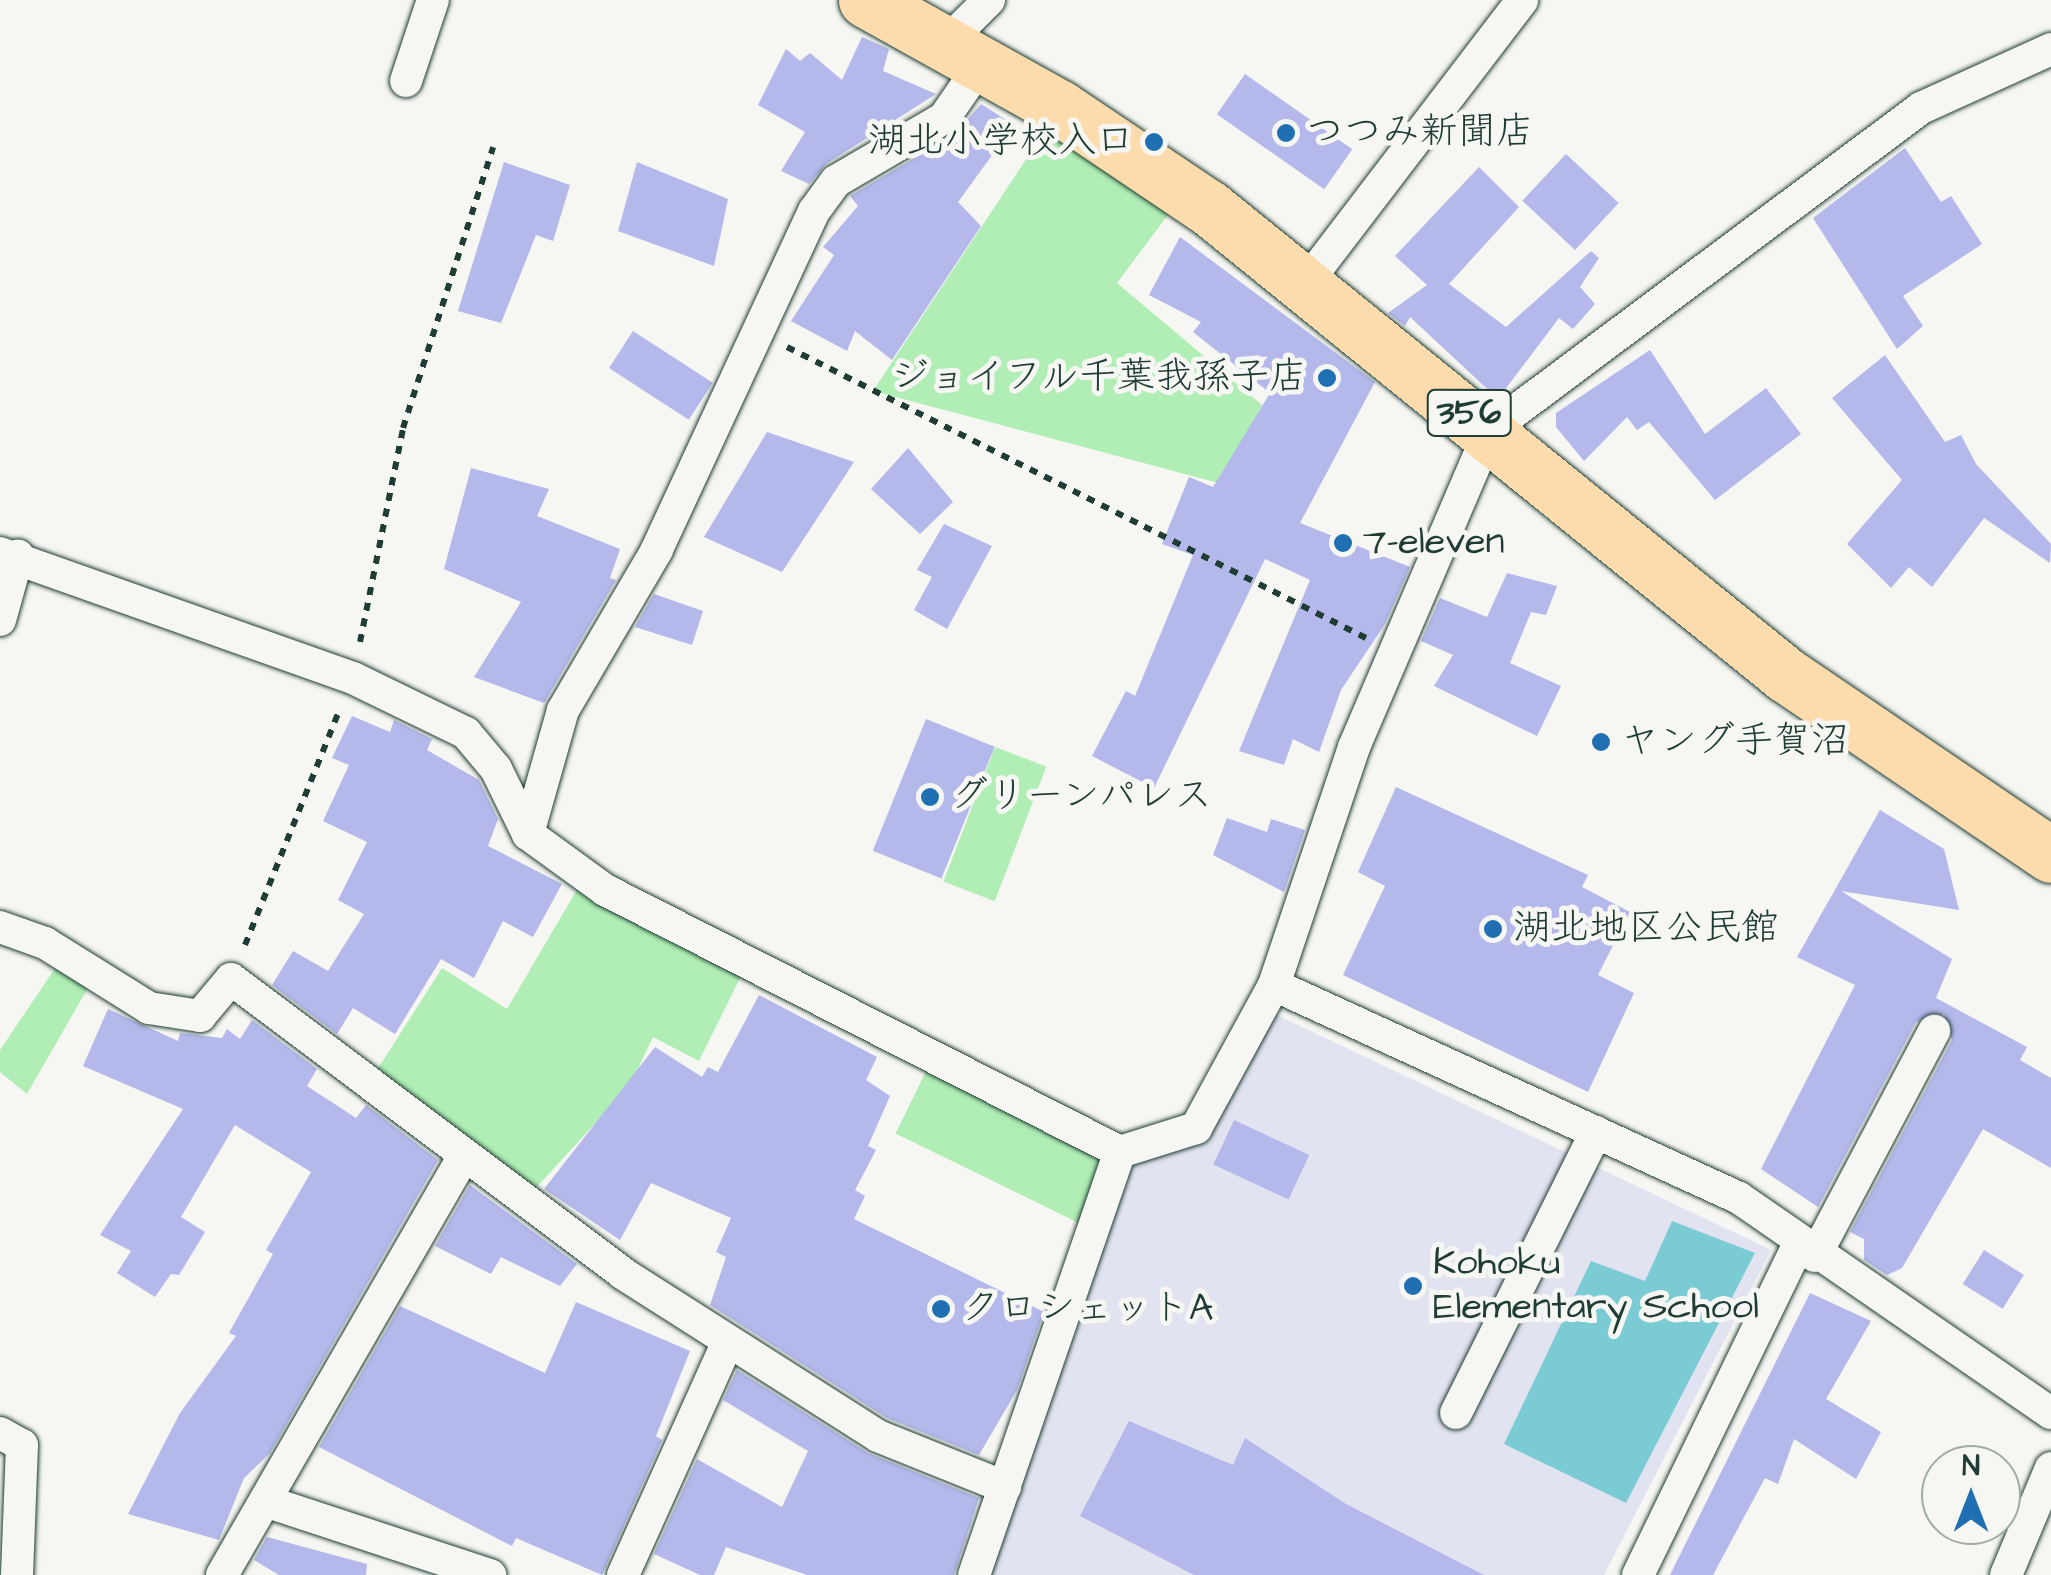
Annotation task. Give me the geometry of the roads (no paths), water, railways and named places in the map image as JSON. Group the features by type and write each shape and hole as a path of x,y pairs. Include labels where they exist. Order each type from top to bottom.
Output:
{"highway":[{"name":"356","path":"866,0 965,52 1209,208 1490,430 1786,675 2045,839"}],"street":[{"path":"406,81 433,0"},
{"path":"528,834 564,710 657,550 814,211 836,181 944,118 965,52 989,0"},
{"path":"1306,283 1522,0"},
{"path":"0,620 9,554 353,678 466,733 496,768 528,834 652,916 1120,1152 1196,1128 1274,985 1394,652 1490,430 1921,108 2051,48"},
{"path":"0,927 45,943 149,1008 200,1016 231,979 372,1078 463,1157 728,1340 878,1436 1005,1487"},
{"path":"1274,985 1739,1198 1807,1249 2051,1413"},
{"path":"1638,1575 1807,1249 1934,1030"},
{"path":"1456,1413 1596,1132"},
{"path":"974,1575 1120,1152"},
{"path":"222,1575 268,1502 463,1157"},
{"path":"623,1575 728,1340"},
{"path":"0,1433 22,1444 17,1575"},
{"path":"2006,1575 2051,1468"},
{"path":"268,1502 490,1575"}],"water":[{"path":"1672,1221 1755,1253 1626,1503 1504,1444 1591,1261 1645,1281"}],"place":[{"name":"つつみ新聞店","path":"1286,133"},
{"name":"湖北小学校入口","path":"1154,142"},
{"name":"ジョイフル千葉我孫子店","path":"1327,378"},
{"name":"7-eleven","path":"1343,543"},
{"name":"ヤング手賀沼","path":"1601,742"},
{"name":"グリーンパレス","path":"930,797"},
{"name":"湖北地区公民館","path":"1493,929"},
{"name":"Kohoku Elementary School","path":"1413,1286"},
{"name":"クロシェットA","path":"941,1309"}]}
